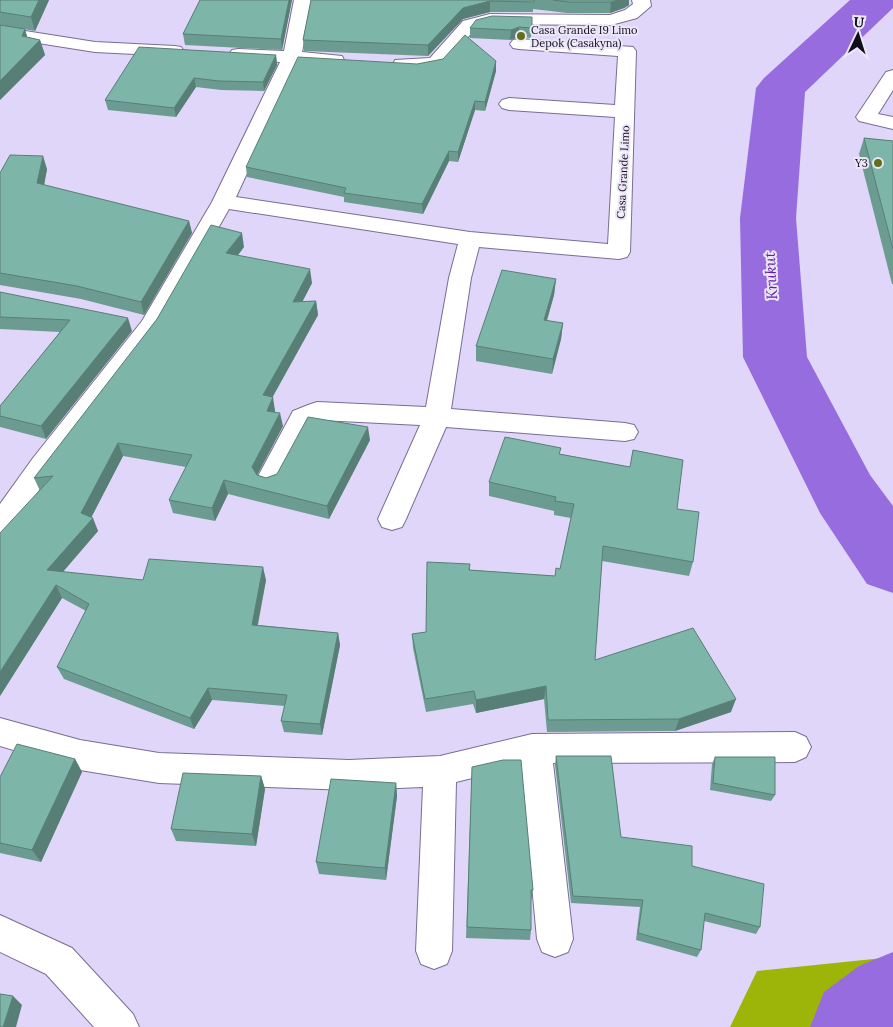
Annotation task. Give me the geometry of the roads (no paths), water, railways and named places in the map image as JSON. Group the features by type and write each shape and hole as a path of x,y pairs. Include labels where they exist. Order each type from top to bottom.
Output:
{"street":[{"path":"0,526 42,464 152,326 224,202 292,57 303,0"},
{"path":"388,64 417,65 435,63 469,25 490,19 611,20 631,14 642,6 641,0"},
{"path":"0,32 95,47 193,52"},
{"name":"Casa Grande Limo","path":"470,239 619,252 628,51 519,44"},
{"path":"223,54 350,61"},
{"path":"893,76 866,117 893,123"},
{"path":"509,104 626,112"},
{"path":"224,202 470,239 460,278 438,417 392,519"},
{"path":"125,320 152,326"},
{"path":"269,480 302,418 317,411 438,417 625,432"},
{"path":"0,732 80,755 159,768 349,775 440,771 532,750 795,747"},
{"path":"532,750 538,769 555,939"},
{"path":"434,951 440,771"},
{"path":"0,933 59,961 120,1027"}],"waterway":[{"name":"Krukut","path":"876,0 781,88 768,218 775,357 845,494 893,563"},
{"name":"Krukut","path":"859,1027 893,1000"}],"place":[{"name":"Casa Grande I9 Limo Depok (Casakyna)","path":"521,36"},
{"name":"Y3","path":"878,163"}]}
